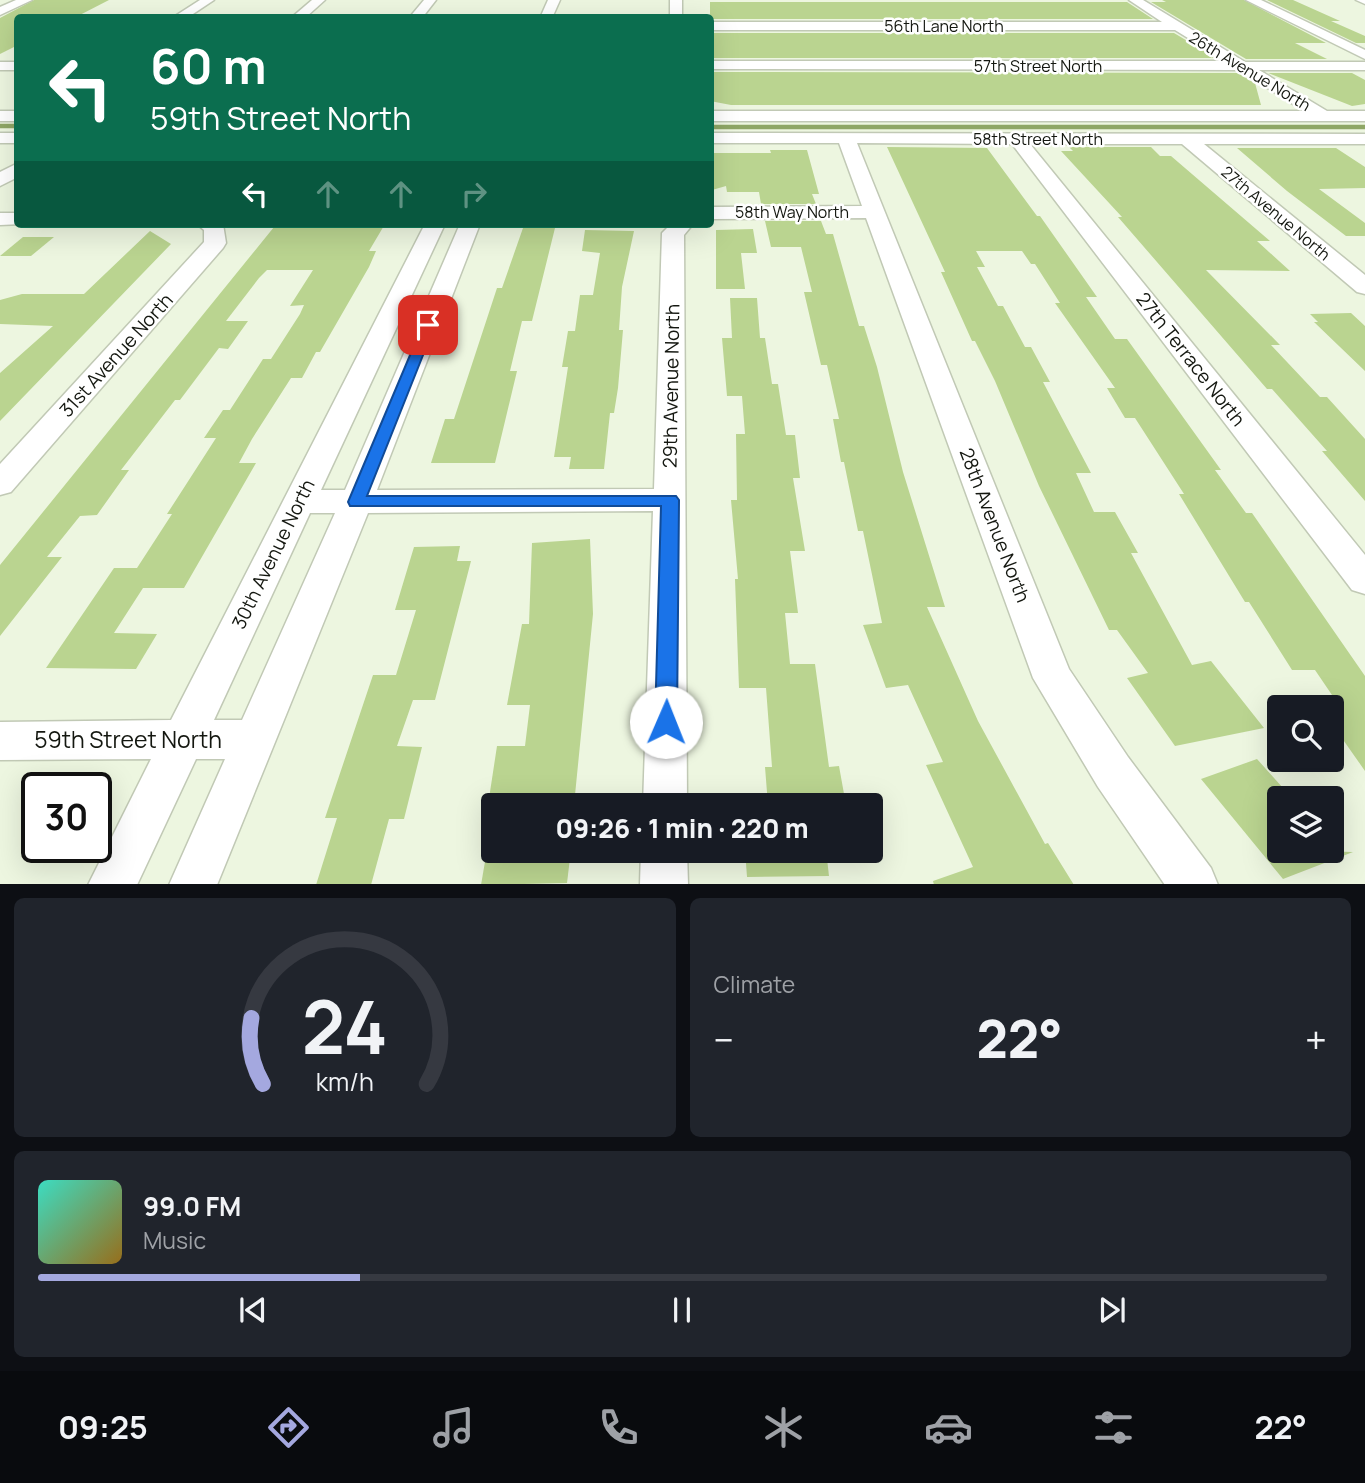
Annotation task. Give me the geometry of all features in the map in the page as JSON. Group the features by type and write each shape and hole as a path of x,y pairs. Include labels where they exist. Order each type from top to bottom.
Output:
{"street":[{"path":"0,11 26,0"},
{"path":"185,14 208,0"},
{"path":"302,14 320,0"},
{"path":"418,14 430,0"},
{"name":"26th Avenue North","path":"1135,0 1361,138"},
{"path":"1252,0 1365,55"},
{"name":"56th Lane North","path":"714,26 1177,26"},
{"name":"57th Street North","path":"714,65 1365,66"},
{"name":"58th Street North","path":"714,116 1365,116"},
{"name":"58th Street North","path":"714,138 1361,138"},
{"name":"28th Avenue North","path":"846,138 1054,678 1112,772 1194,884"},
{"name":"27th Terrace North","path":"1017,139 1365,580"},
{"name":"27th Avenue North","path":"1187,139 1365,287"},
{"name":"58th Way North","path":"714,213 874,212"},
{"name":"31st Avenue North","path":"0,484 215,243 214,228"},
{"name":"30th Avenue North","path":"111,884 433,228"},
{"path":"193,884 356,502 468,228"},
{"name":"29th Avenue North","path":"665,793 673,233 679,228"},
{"path":"298,502 670,500"},
{"name":"59th Street North","path":"0,741 255,739"},
{"path":"664,863 664,884"}],"building":[{"path":"34,0 109,0 82,14 14,14 14,47 0,54 0,18"},
{"path":"1162,0 1244,0 1326,43 1295,43 1327,59 1246,59 1151,2 1166,2"},
{"path":"1267,0 1293,0 1340,21 1331,21 1365,36 1365,43 1356,43"},
{"path":"710,2 1127,2 1153,19 714,19 714,14 710,14"},
{"path":"714,33 1174,33 1216,58 714,58"},
{"path":"714,72 1238,73 1255,83 1261,105 731,105 714,102"},
{"path":"1268,73 1352,73 1365,80 1365,104 1352,106"},
{"path":"887,147 987,148 1037,216 1040,216 1097,297 1086,297 1115,339 1127,339 1221,470 1215,470 1246,513 1252,513 1365,676 1365,771 1344,741 1344,695 1332,695 1315,670 1292,670 1249,602 1245,602 1179,494 1184,494 1135,418 1125,418 1107,388 1115,388 1055,303 1060,303 1035,264 1031,264 1022,251 976,251 985,267 977,267 998,306 1003,306 1025,347 1031,347 1050,382 1043,382 1091,473 1076,473 1094,512 1115,512 1138,553 1131,553 1192,665 1211,661 1264,728 1175,746 1127,678 1148,673 1117,630 1109,630 1039,486 995,381 975,341 972,341 941,272 945,272"},
{"path":"1069,147 1151,147 1160,156 1171,156 1270,241 1257,241 1290,271 1206,270 1280,345 1271,345 1320,397 1327,397 1365,439 1365,501 1322,451 1327,451 1272,389 1267,389 1118,217 1122,217 1061,151 1073,151"},
{"path":"1237,148 1336,148 1365,167 1365,188 1319,189 1365,223 1365,236 1346,236"},
{"path":"770,150 807,150 819,194 812,194 816,204 761,204 759,192 727,192 726,186 714,189 714,153 771,153"},
{"path":"765,221 821,221 826,234 833,234 859,326 864,326 877,367 903,472 945,607 927,607 978,721 1045,844 1048,843 1073,884 934,884 933,881 973,867 926,765 943,762 908,685 886,688 863,625 882,623 863,531 858,531 844,462 841,462 833,419 839,419 827,365 821,365 804,292 812,292 801,247 771,247"},
{"path":"273,228 383,228 369,251 376,251 369,267 320,352 316,352 302,378 291,378 252,439 239,463 256,463 184,588 143,588 114,633 157,634 136,669 46,668 114,568 137,568 172,514 167,514 216,438 204,438 223,410 230,410 263,359 271,359 300,314 304,305 290,306 313,270 267,270 259,278 226,321 248,321 228,349 219,348 180,400 175,400 121,470 129,470 97,515 80,516 47,557 62,557 0,636 0,565"},
{"path":"523,228 555,228 532,321 522,321 510,371 517,371 495,463 431,463 445,419 454,419 497,288 502,288"},
{"path":"753,229 757,253 741,253 745,289 716,289 716,230"},
{"path":"585,230 634,231 622,287 619,330 623,330 618,388 614,413 610,413 604,469 569,469 571,457 554,457 568,367 562,367 568,331 575,331 580,295 593,295 600,253 582,251"},
{"path":"150,231 171,244 0,421 0,373 53,326 0,324 0,300 22,294 84,294"},
{"path":"23,237 54,237 31,256 0,256"},
{"path":"730,298 757,298 760,338 765,338 772,384 778,384 786,435 795,435 800,478 793,478 805,551 790,551 798,613 785,613 790,664 815,664 829,767 839,766 844,793 767,793 765,767 772,767 766,688 739,688 735,579 738,579 731,500 737,500 736,434 745,434 742,396 727,396 722,338 732,338"},
{"path":"1351,313 1365,326 1365,371 1314,322 1318,322 1310,314"},
{"path":"590,539 593,614 575,793 490,793 497,746 525,746 530,705 507,705 522,624 529,624 532,543"},
{"path":"460,546 457,561 471,561 435,700 413,700 397,746 422,747 404,819 389,819 371,884 316,884 337,818 325,818 373,675 396,675 416,610 395,610 414,547"},
{"path":"1257,759 1281,786 1267,786 1267,859 1201,779"},
{"path":"485,863 569,863 567,883 481,884"},
{"path":"746,863 828,863 829,876 747,877"},
{"path":"1270,863 1324,863 1283,879"}],"waterway":[{"path":"0,126 14,126"},
{"path":"714,127 1365,127"}],"route":[{"path":"428,325 356,502 670,500 666,722"}]}
